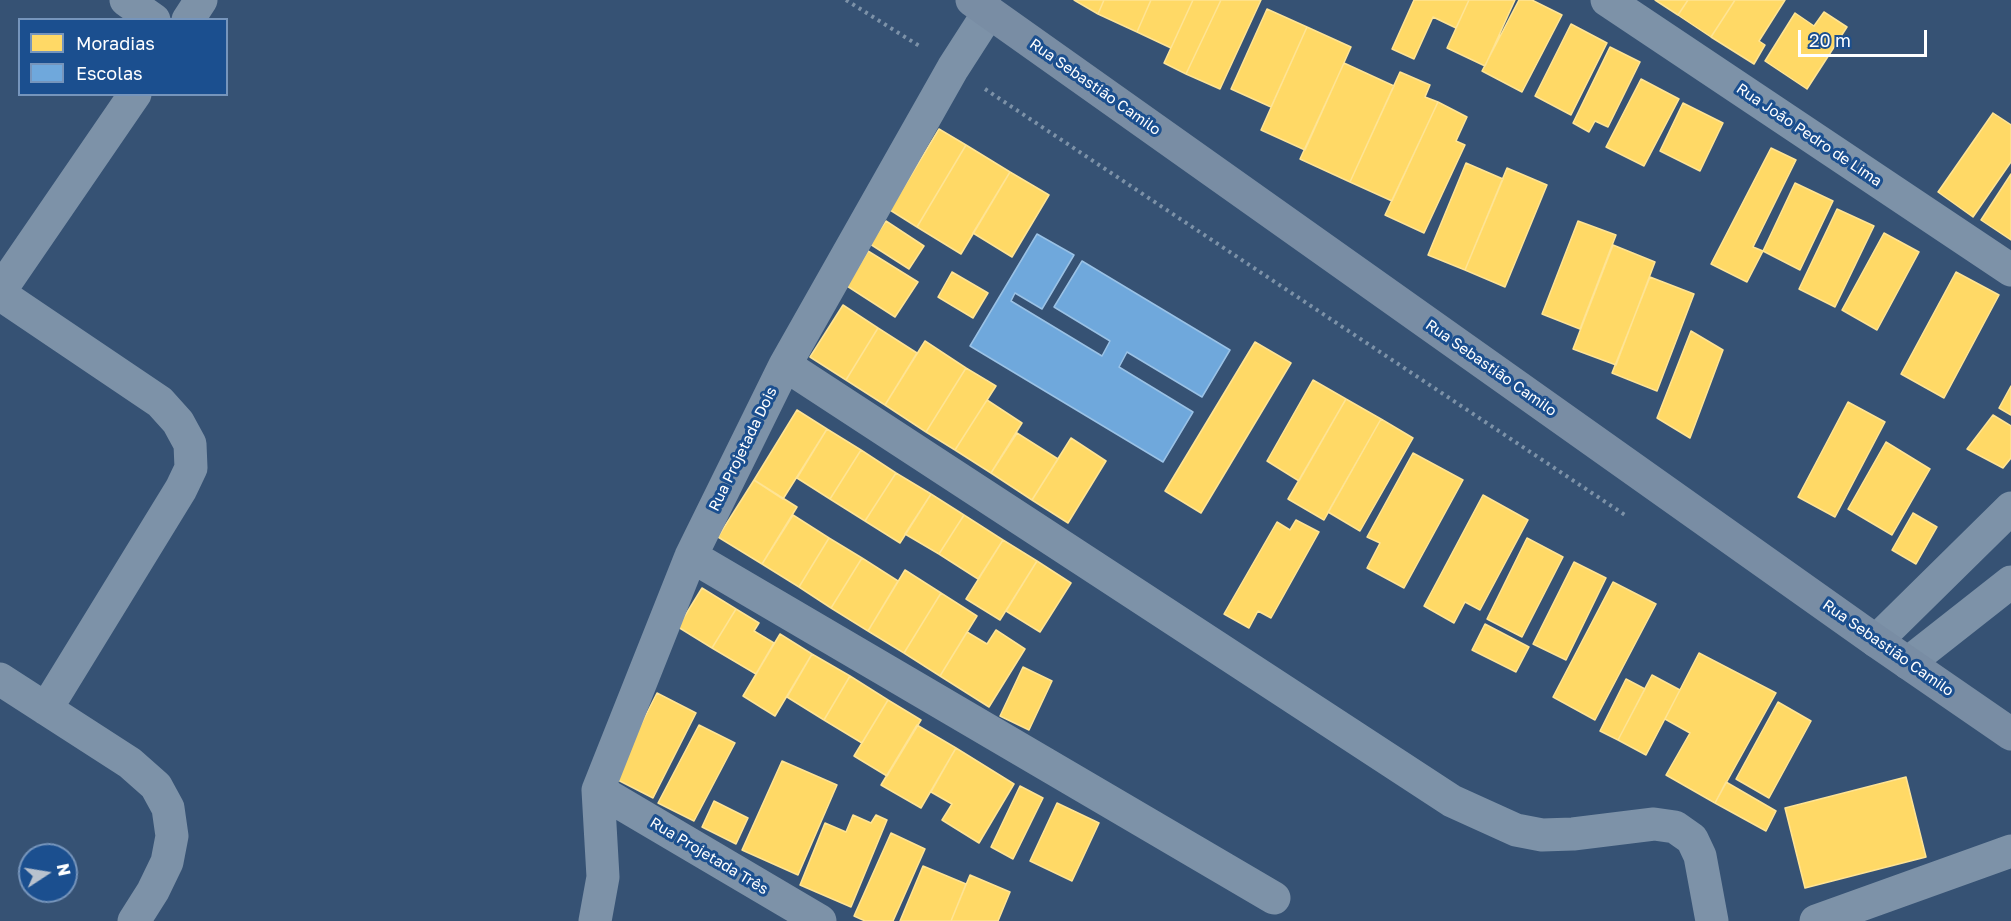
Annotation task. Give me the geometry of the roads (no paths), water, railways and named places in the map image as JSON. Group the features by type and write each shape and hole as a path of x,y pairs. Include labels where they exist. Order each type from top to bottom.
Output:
{"main road":[{"name":"Rua Sebastião Camilo","path":"981,6 1876,641 2011,734"}],"street":[{"path":"126,0 151,18"},
{"path":"189,18 201,0"},
{"name":"Rua João Pedro de Lima","path":"1607,0 2011,270"},
{"name":"Rua Projetada Dois","path":"595,921 603,877 598,790 691,556 785,365 954,68 981,6"},
{"path":"46,709 181,489 191,468 190,444 178,422 160,402 0,292 134,96"},
{"path":"785,365 1452,801 1516,830 1542,835 1573,834 1654,824 1675,827 1692,839 1700,856 1712,921"},
{"path":"1876,641 2011,508"},
{"path":"691,556 1274,898"},
{"path":"1908,663 2011,582"},
{"path":"0,679 130,763 156,786 168,808 172,836 167,862 153,891 134,921"},
{"name":"Rua Projetada Três","path":"598,790 820,921"},
{"path":"1816,921 2011,851"}]}
